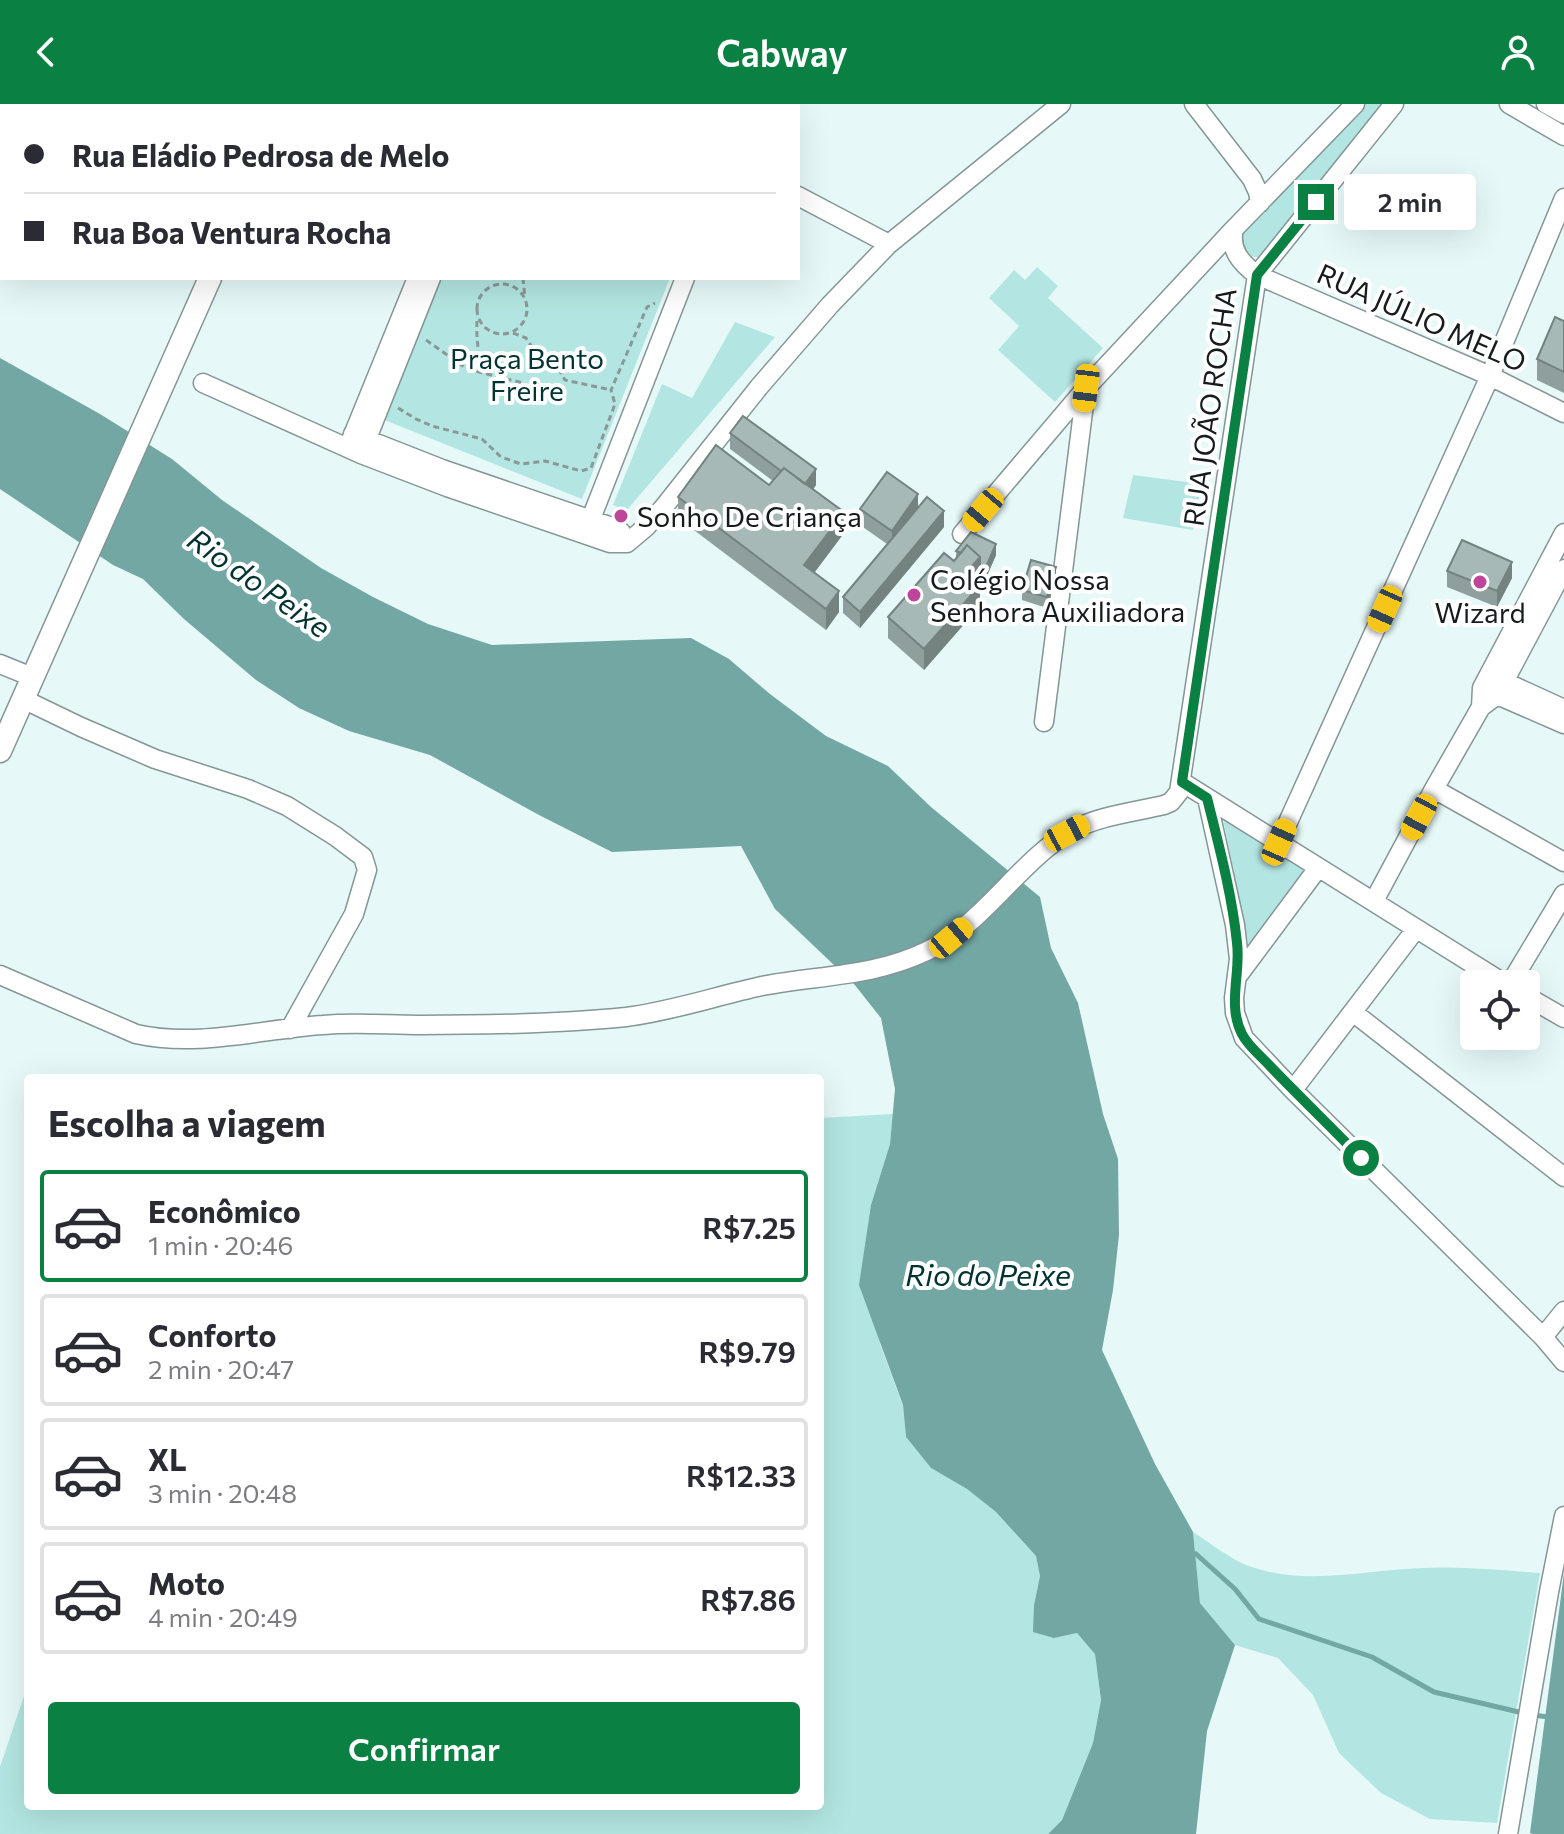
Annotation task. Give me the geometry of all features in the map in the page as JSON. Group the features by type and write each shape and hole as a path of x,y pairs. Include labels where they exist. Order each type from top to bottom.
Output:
{"main road":[{"path":"0,751 148,415 173,370 209,280"}],"street":[{"path":"203,383 357,444 447,487 587,527 621,540 638,534 663,508 759,387 830,305 889,244 1061,104"},
{"path":"1194,104 1252,179 1260,203"},
{"path":"962,534 1086,388 1355,104"},
{"path":"1234,229 1232,238 1238,259 1257,275 1394,104"},
{"path":"1509,104 1564,136"},
{"path":"1546,104 1564,114"},
{"path":"800,197 889,244"},
{"path":"1279,842 1490,376 1564,198"},
{"name":"RUA JÚLIO MELO","path":"1257,275 1490,376 1564,413"},
{"name":"RUA JOÃO ROCHA","path":"1182,782 1257,275"},
{"path":"357,444 416,280"},
{"path":"357,444 430,280"},
{"path":"587,527 684,280"},
{"path":"1044,722 1086,388"},
{"path":"1493,685 1564,533"},
{"path":"1374,901 1493,685 1564,569"},
{"path":"0,664 32,677"},
{"path":"1493,685 1564,709"},
{"path":"1493,685 1564,724"},
{"path":"23,699 155,759 248,789 287,806 363,857 367,870 354,914 290,1029"},
{"path":"0,975 108,1023 159,1039 189,1040 351,1024 530,1023 627,1017 683,1007 762,986 866,972 891,966 927,951 951,938 1067,833 1082,825 1171,802 1182,782 1485,970"},
{"path":"1434,789 1564,862"},
{"path":"1207,798 1235,925 1239,959 1235,1013 1244,1038 1543,1337 1564,1362"},
{"path":"1237,977 1318,868"},
{"path":"1517,970 1564,894"},
{"path":"1293,1090 1416,929"},
{"path":"1540,1004 1564,1018"},
{"path":"1354,1013 1564,1177"},
{"path":"1543,1337 1564,1311"},
{"path":"1508,1834 1562,1522"}],"path":[{"path":"513,333 526,320 528,307 523,280"},
{"path":"481,372 477,343 479,298 491,286 500,284 514,286 525,298"},
{"path":"398,408 432,426 482,439 501,457 521,464 545,461 581,471 591,468 615,404 611,390 647,307 656,303"},
{"path":"477,315 484,328 492,333 513,333 526,338 539,358 553,364 565,380 611,390"},
{"path":"421,333 427,342 467,369 523,383"}],"green space":[{"path":"1359,104 1381,104 1265,255 1255,257 1243,251 1241,235 1244,230"},
{"path":"1037,267 1058,286 1048,298 1103,348 1055,402 998,350 1019,326 989,298 1014,270 1025,280"},
{"name":"Praça Bento Freire","path":"437,280 669,280 582,499 382,419"},
{"path":"735,322 775,337 627,510 613,505 662,384 692,398"},
{"path":"1133,475 1202,484 1193,530 1123,518"},
{"path":"1221,809 1311,862 1249,947"},
{"path":"893,1114 890,1144 871,1205 880,1344 903,1406 906,1437 931,1468 967,1489 996,1512 1036,1556 1040,1576 1034,1605 1054,1638 1077,1633 1095,1653 1101,1700 1093,1743 1062,1820 1048,1834 0,1834 0,1767 24,1696 24,1810 824,1810 824,1118"},
{"path":"1193,1532 1246,1565 1290,1575 1334,1576 1437,1568 1540,1573 1497,1823 1430,1819 1381,1793 1339,1753 1313,1695 1278,1658 1235,1645 1200,1603"}],"water":[{"name":"Rio do Peixe","path":"0,358 172,459 222,500 321,568 428,624 492,645 691,638 729,659 826,736 888,766 931,807 1040,897 1051,948 1078,1003 1103,1114 1118,1159 1119,1235 1102,1350 1155,1464 1193,1532 1200,1603 1235,1645 1207,1731 1196,1834 1048,1834 1062,1820 1093,1743 1101,1700 1095,1654 1077,1633 1054,1638 1033,1632 1040,1576 1036,1556 996,1512 967,1489 931,1468 906,1437 903,1405 859,1285 871,1205 890,1144 895,1089 881,1018 854,984 775,909 741,846 612,852 430,755 349,731 299,708 256,680 184,619 143,579 113,565 0,489"},
{"path":"1564,1573 1564,1834 1533,1834 1530,1833"}],"building":[{"path":"1555,317 1564,321 1564,372 1537,359"},
{"path":"743,416 816,469 805,484 784,468 781,471 730,433"},
{"path":"716,445 769,485 784,468 844,512 804,565 839,591 826,609 678,497"},
{"path":"887,472 918,494 892,531 860,509"},
{"path":"927,497 944,511 860,612 843,597"},
{"path":"971,532 996,544 986,567 980,568 980,557 967,545 961,553 956,551"},
{"path":"1462,540 1512,562 1497,591 1447,571"},
{"path":"967,545 980,557 966,573 980,585 924,649 888,617 944,553 954,561"},
{"path":"1031,560 1056,567 1047,597 1022,590"}],"waterway":[{"path":"1196,1554 1235,1589 1259,1619 1372,1657 1434,1692 1523,1713"},
{"path":"1533,1715 1564,1719"}],"place":[{"name":"Sonho De Criança","path":"621,516"},
{"name":"Wizard","path":"1480,582"},
{"name":"Colégio Nossa Senhora Auxiliadora","path":"914,595"}],"route":[{"path":"1316,202 1257,275 1182,782 1207,798 1217,838 1239,959 1234,998 1238,1026 1244,1038 1361,1158"}]}
